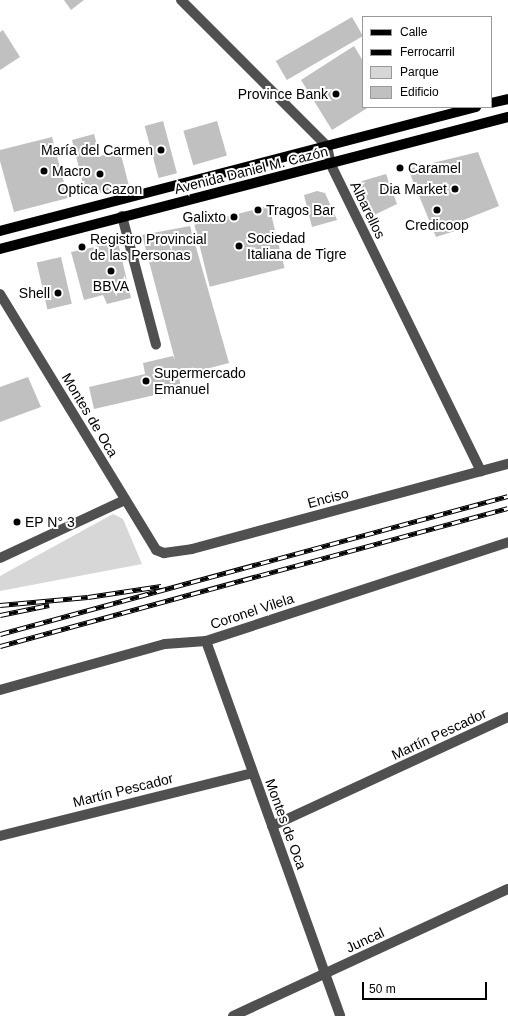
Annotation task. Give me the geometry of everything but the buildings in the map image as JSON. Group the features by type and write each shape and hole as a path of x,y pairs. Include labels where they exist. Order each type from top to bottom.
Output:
{"main road":[{"path":"492,103 508,99"},
{"name":"Avenida Daniel M. Cazón","path":"0,231 472,108"},
{"name":"Avenida Daniel M. Cazón","path":"0,249 122,216 330,165 508,117"}],"street":[{"path":"181,0 327,146"},
{"name":"Albarellos","path":"327,146 330,165 481,471"},
{"path":"122,216 156,345"},
{"name":"Montes de Oca","path":"0,294 156,550"},
{"name":"Enciso","path":"156,550 164,553 192,549 508,464"},
{"path":"0,558 125,500"},
{"name":"Coronel Vilela","path":"0,690 165,644 206,641 508,542"},
{"name":"Montes de Oca","path":"206,641 340,1016"},
{"name":"Martín Pescador","path":"272,826 508,717"},
{"name":"Martín Pescador","path":"0,836 252,772"},
{"name":"Juncal","path":"233,1016 508,889"}],"green space":[{"path":"113,514 123,519 142,564 0,591 0,576"}],"railway":[{"path":"0,634 508,496"},
{"path":"0,646 508,508"},
{"path":"0,605 88,597 161,586"},
{"path":"0,615 49,605"}],"place":[{"name":"Province Bank","path":"336,94"},
{"name":"María del Carmen","path":"161,150"},
{"name":"Caramel","path":"400,168"},
{"name":"Macro","path":"44,171"},
{"name":"Optica Cazon","path":"100,174"},
{"name":"Dia Market","path":"455,189"},
{"name":"Tragos Bar","path":"258,210"},
{"name":"Credicoop","path":"437,210"},
{"name":"Galixto","path":"234,217"},
{"name":"Sociedad Italiana de Tigre","path":"239,246"},
{"name":"Registro Provincial de las Personas","path":"82,247"},
{"name":"BBVA","path":"111,271"},
{"name":"Shell","path":"58,293"},
{"name":"Supermercado Emanuel","path":"146,381"},
{"name":"EP N° 3","path":"17,522"}]}
